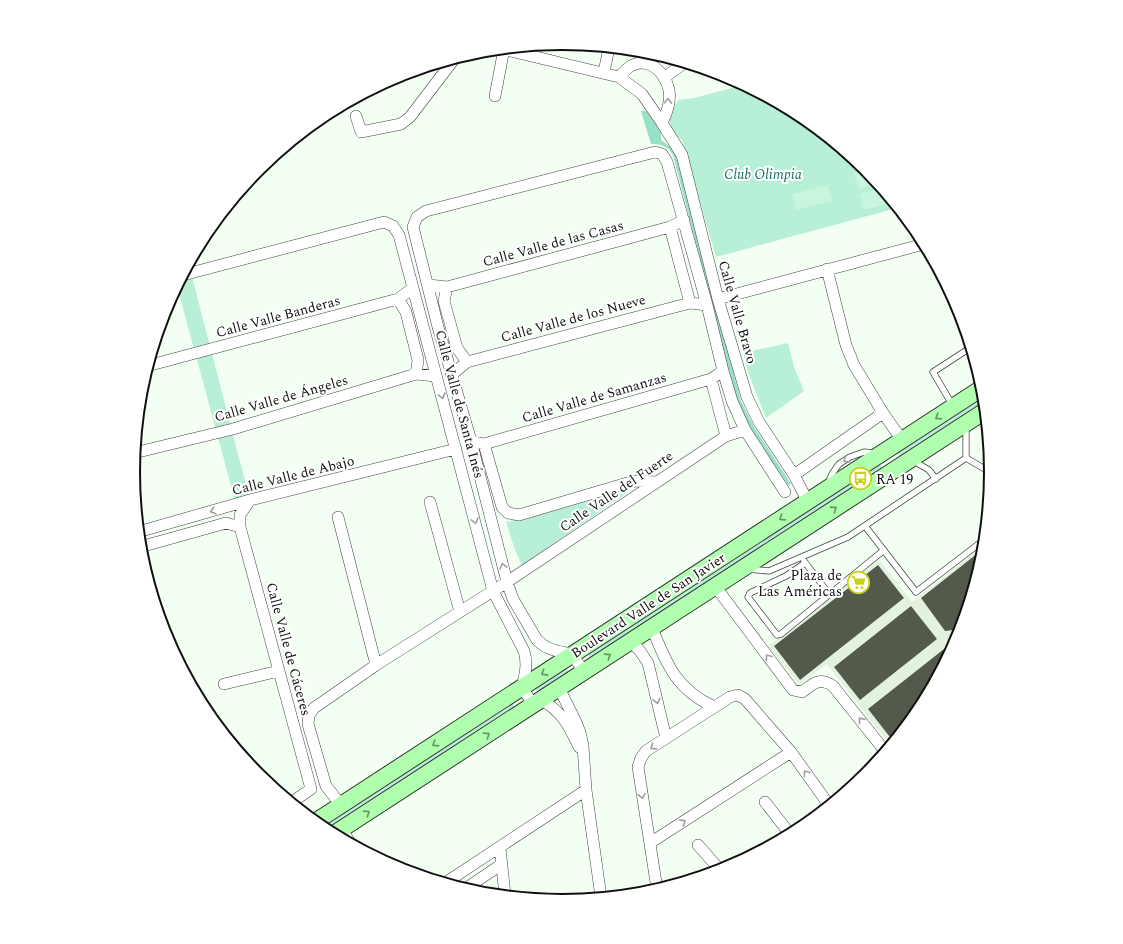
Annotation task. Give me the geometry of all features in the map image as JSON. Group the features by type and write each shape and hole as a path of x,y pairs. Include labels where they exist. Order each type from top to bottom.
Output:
{"main road":[{"name":"Boulevard Valle de San Javier","path":"321,818 975,392"},
{"name":"Boulevard Valle de San Javier","path":"340,831 979,414"},
{"path":"882,453 896,469"}],"street":[{"name":"Calle Valle Bravo","path":"519,53 604,72 619,77 642,94 662,122 682,155 718,299 747,396 759,422 794,475 808,502"},
{"path":"604,72 608,53"},
{"path":"495,96 502,55"},
{"path":"619,77 630,66 642,62 653,65 664,78 669,90 668,112 662,122"},
{"path":"356,116 361,132 401,124 410,117 450,65"},
{"path":"664,78 679,67"},
{"name":"Calle Valle Bravo","path":"417,217 426,211 655,152 662,154 667,162 684,220 732,401 745,430 785,492"},
{"name":"Calle Valle de Santa Inés","path":"417,217 413,227 429,285 438,328 471,442 513,600 537,640 546,648 572,654"},
{"name":"Calle Valle de las Casas","path":"429,285 447,287 670,227 684,220"},
{"name":"Calle Valle de Santa Inés","path":"189,273 384,222 393,226 399,235 493,591 524,651 527,666 522,687"},
{"path":"670,227 690,303"},
{"path":"718,299 917,246"},
{"path":"827,269 846,345 854,365 883,413 902,440"},
{"path":"447,287 444,301 457,348 467,362"},
{"name":"Calle Valle Banderas","path":"154,364 398,299 413,288"},
{"path":"398,299 406,312 418,360 416,374"},
{"name":"Calle Valle de los Nueve","path":"451,375 467,362 690,303 707,305"},
{"path":"425,331 438,328"},
{"name":"Calle Valle de Samanzas","path":"471,442 484,444 711,379 723,371"},
{"name":"Calle Valle de Ángeles","path":"140,452 222,432 416,374 436,376"},
{"path":"711,379 726,436"},
{"path":"794,475 883,413"},
{"name":"Calle Valle del Fuerte","path":"309,715 314,708 376,665 507,582 726,436 745,430"},
{"path":"484,444 502,506 508,513 519,515 634,481 657,482"},
{"name":"Calle Valle de Abajo","path":"144,530 250,500 456,449"},
{"name":"Calle Valle de Cáceres","path":"250,500 240,515 240,527 311,789 296,799"},
{"path":"430,502 460,612"},
{"path":"338,517 376,665"},
{"path":"146,545 226,522 240,527"},
{"path":"715,586 792,690 802,692 816,682 825,681 833,686 882,747"},
{"path":"652,628 662,654 678,681 700,701 714,708"},
{"path":"631,641 648,663 666,738"},
{"path":"572,654 584,672"},
{"path":"224,684 279,671"},
{"path":"522,687 537,702 556,710 563,717 574,736 583,759"},
{"path":"559,688 571,709 580,732 583,746 586,790 600,892"},
{"path":"656,883 638,767 641,758 646,751 730,697 738,695 745,698 791,752 826,801"},
{"name":"Calle Valle de Cáceres","path":"309,715 308,724 326,786 341,805"},
{"path":"650,843 791,752"},
{"path":"450,880 586,790"},
{"path":"765,802 786,829"},
{"path":"698,845 715,865"},
{"path":"500,848 504,890"},
{"path":"472,884 502,864"}],"lane":[{"path":"953,407 933,372 965,351"},
{"path":"966,423 966,458"},
{"path":"966,458 984,468"},
{"path":"742,569 769,571 848,537 966,458"},
{"path":"910,459 929,470 936,479"},
{"path":"865,526 916,592 977,546"},
{"path":"805,563 786,576 750,593 748,597 777,635 781,634 884,550"},
{"path":"801,558 830,594"}],"green space":[{"name":"Club Olimpia","path":"734,87 772,107 796,121 840,155 879,194 892,209 716,257 682,140 673,131 670,122 670,117 678,100 694,98"},
{"path":"641,111 646,111 661,132 661,140 673,149 675,153 741,401 754,427 791,484 788,485 751,429 738,402 673,155 669,149 664,146 651,144"},
{"path":"858,172 871,186 858,189 854,173"},
{"path":"828,185 832,201 796,210 792,194"},
{"path":"875,190 887,204 864,210 860,194"},
{"path":"190,271 250,500 236,504 179,294"},
{"path":"788,343 794,367 804,391 766,418 748,372 743,353"},
{"path":"977,399 978,406 900,457 895,451"},
{"path":"878,462 882,468 591,659 587,653"},
{"path":"631,490 522,565 515,550 506,522"},
{"path":"566,668 570,673 538,693 535,688"},
{"path":"512,703 516,708 333,827 327,823"}],"shaded area":[{"path":"975,552 975,556 921,598 945,630 952,630 944,649 868,709 890,737 887,741 827,664 799,685 768,646 879,560 912,602","holes":["878,565 904,598 799,680 774,646","911,606 937,639 834,667"]}],"building":[{"path":"975,556 961,608 952,630 945,631 921,598"},
{"path":"878,565 904,598 800,680 774,646"},
{"path":"911,606 937,639 860,700 834,667"},
{"path":"944,649 927,683 890,737 868,709"}],"place":[{"name":"RA 19","path":"861,479"},
{"name":"Plaza de Las Américas","path":"858,583"}]}
